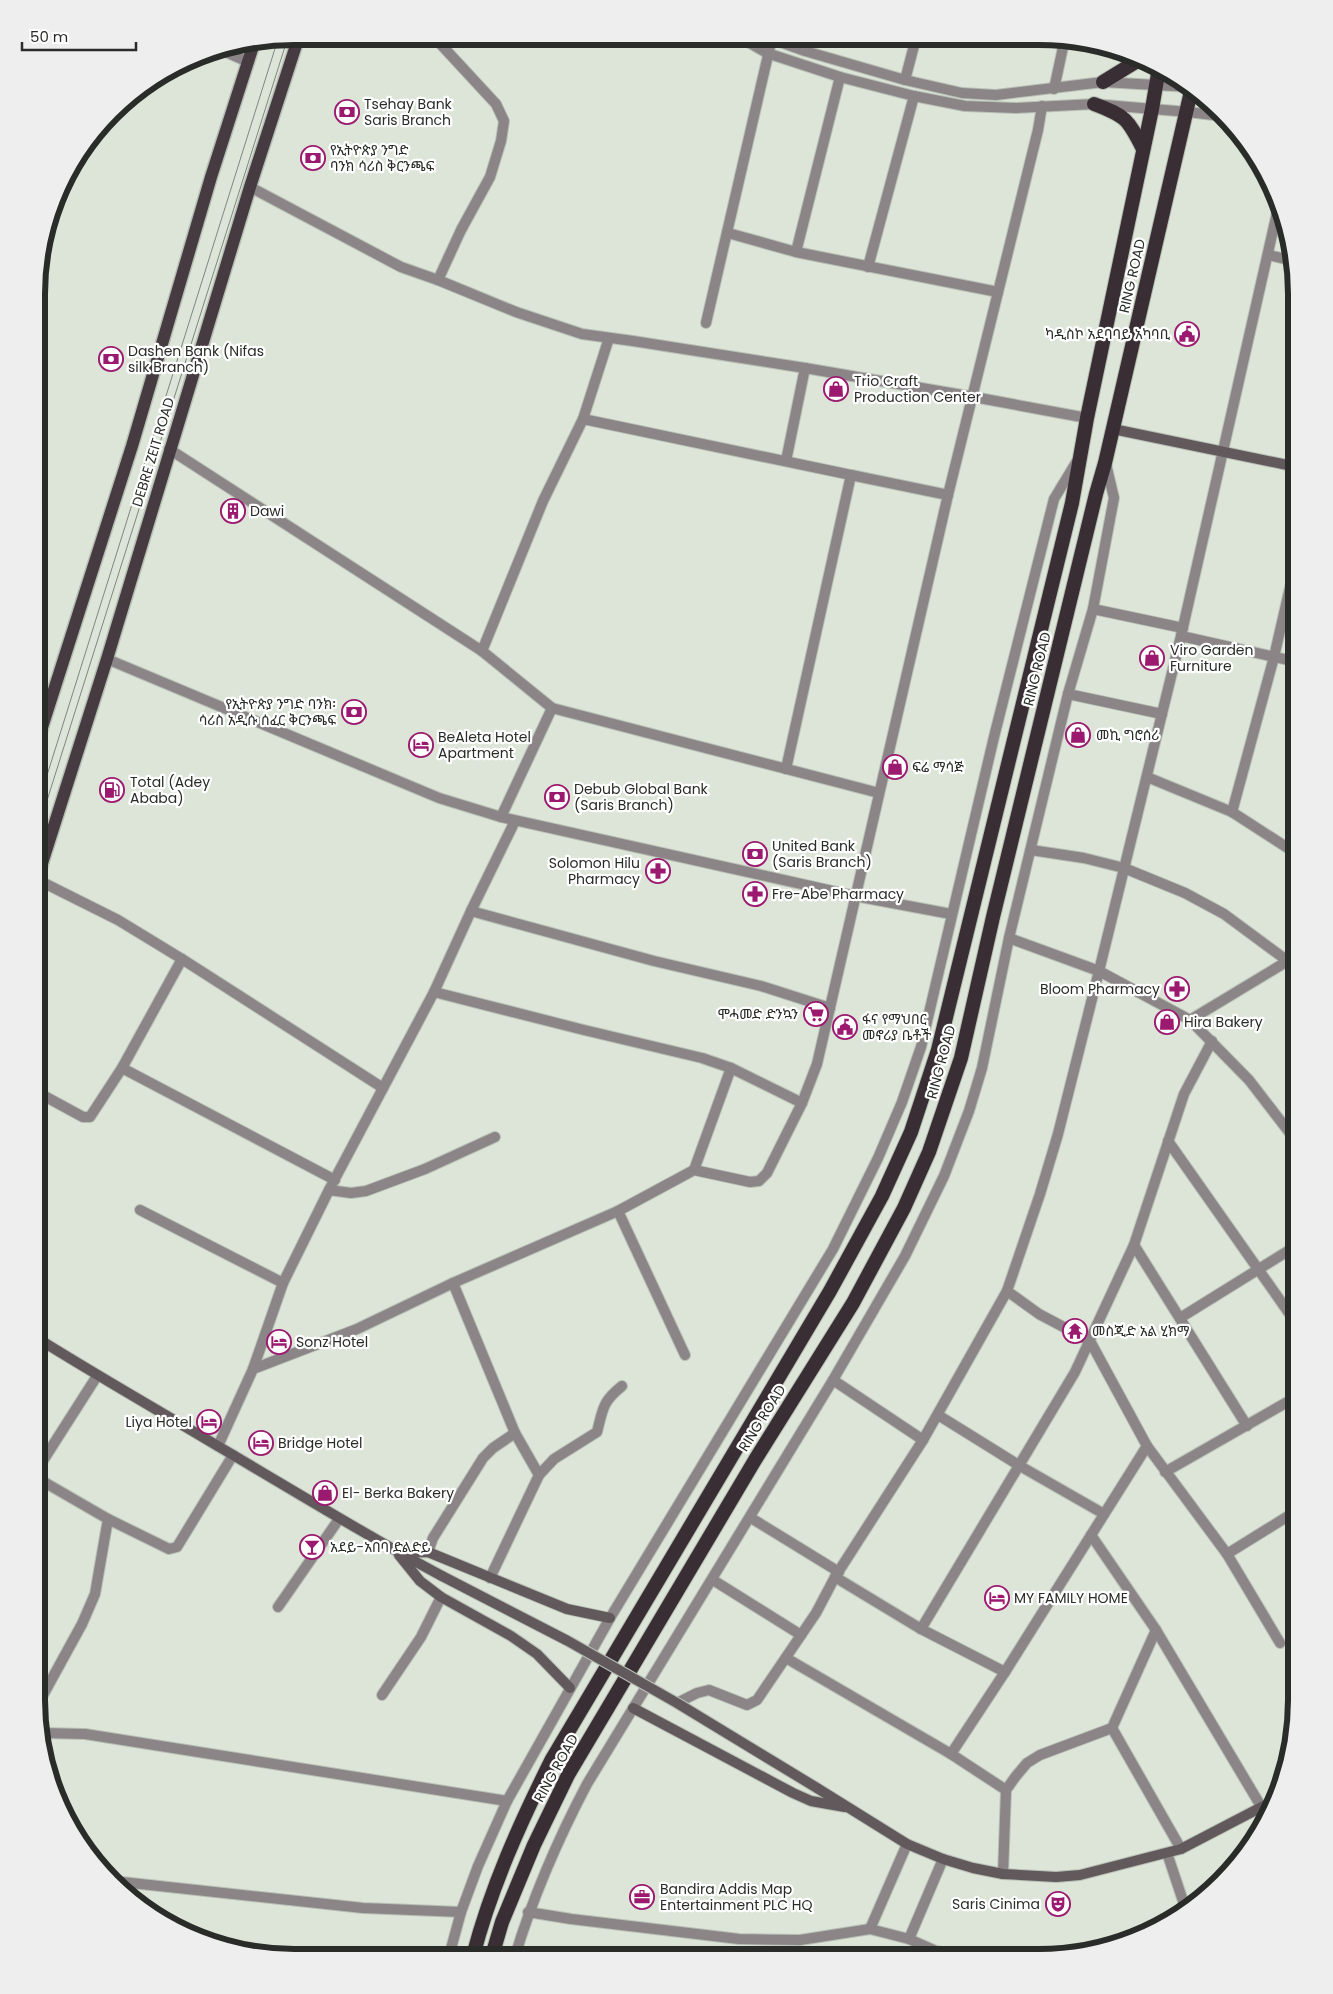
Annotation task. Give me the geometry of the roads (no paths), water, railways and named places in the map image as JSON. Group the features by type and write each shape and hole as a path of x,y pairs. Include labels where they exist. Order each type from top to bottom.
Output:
{"highway":[{"path":"1103,82 1133,63"},
{"name":"RING ROAD","path":"475,1949 500,1872 522,1819 552,1759 830,1291 882,1196 911,1132 938,1050 1072,503 1079,457 1144,150 1157,75"},
{"name":"RING ROAD","path":"494,1949 502,1922 534,1845 568,1775 755,1460 853,1303 904,1208 929,1152 960,1058 1105,464 1191,96"},
{"path":"1094,104 1117,113 1127,120 1144,150"}],"main road":[{"name":"DEBRE ZEIT ROAD","path":"45,856 107,659 169,448 296,45"},
{"name":"DEBRE ZEIT ROAD","path":"45,718 132,446 252,49"},
{"path":"1113,428 1288,465"},
{"path":"45,1343 97,1376 397,1553 568,1641 677,1703 906,1844 943,1859 1003,1874 1056,1877 1080,1875 1180,1849 1262,1808"},
{"path":"397,1553 428,1552 566,1609 610,1618"},
{"path":"397,1553 420,1581 441,1597 511,1636 537,1654 570,1688"},
{"path":"633,1708 793,1793 811,1801 849,1808"}],"street":[{"path":"438,280 461,230 490,177 501,141 504,121 496,104 441,45"},
{"path":"753,45 767,53 840,77 914,96 991,108 1094,104 1211,115"},
{"path":"706,323 728,233 769,45"},
{"path":"789,45 905,80 962,93 996,95 1103,82 1177,86"},
{"path":"905,80 914,45"},
{"path":"1054,89 1063,46"},
{"path":"228,53 248,62"},
{"path":"796,252 840,77"},
{"path":"868,267 914,96"},
{"path":"253,1369 357,1329 618,1211 694,1170 750,1182 759,1181 767,1173 802,1103 817,1064 948,495 974,397 1038,130 1042,106"},
{"path":"250,187 401,267 516,312 582,334 805,368 1087,418"},
{"path":"677,1703 697,1693 709,1690 747,1705 757,1700 801,1635 923,1440 1007,1291 1058,1134 1099,972 1182,632 1276,217"},
{"path":"728,233 796,252 998,292"},
{"path":"1268,255 1286,259"},
{"path":"482,651 544,500 583,419 609,338"},
{"path":"786,461 805,368"},
{"path":"583,419 948,495"},
{"path":"169,448 482,651 552,708 879,793"},
{"name":"RING ROAD","path":"451,1949 461,1912 478,1866 507,1801 610,1618 803,1299 855,1206 882,1150 921,1047 951,914 1054,499 1079,457"},
{"path":"517,1949 528,1912 572,1812 633,1708 751,1518 833,1380 905,1256 944,1176 969,1111 982,1068 1009,938 1068,694 1093,609 1114,498 1105,464"},
{"path":"786,768 851,475"},
{"path":"1232,812 1274,657 1288,596"},
{"path":"1093,609 1288,660"},
{"path":"107,659 439,798 501,817 855,896 951,914"},
{"path":"1068,694 1162,714"},
{"path":"501,817 552,708"},
{"path":"1147,777 1232,812 1288,849"},
{"path":"218,1446 253,1369 283,1283 329,1190 434,992 515,821"},
{"path":"1031,850 1084,858 1124,868 1185,893 1224,914 1288,956"},
{"path":"45,882 118,920 383,1088"},
{"path":"471,911 654,961 761,986 830,1008"},
{"path":"1009,938 1099,972 1190,1020 1249,1080 1288,1131"},
{"path":"45,1096 83,1117 90,1117 122,1068 182,960"},
{"path":"1190,1020 1288,961"},
{"path":"434,992 702,1058 731,1068 802,1103"},
{"path":"921,1629 1075,1372 1134,1245 1184,1094 1212,1041"},
{"path":"122,1068 335,1180"},
{"path":"694,1170 731,1068"},
{"path":"329,1190 351,1193 366,1190 425,1169 495,1136"},
{"path":"1168,1141 1288,1310"},
{"path":"140,1210 283,1283"},
{"path":"618,1211 684,1355"},
{"path":"1134,1245 1247,1426"},
{"path":"1180,1318 1288,1251"},
{"path":"453,1284 515,1433 539,1475"},
{"path":"1007,1291 1040,1314 1090,1341 1147,1446 1227,1554 1280,1643"},
{"path":"45,1457 97,1376"},
{"path":"833,1380 923,1440"},
{"path":"490,1578 539,1475 554,1459 597,1432 601,1412 610,1396 622,1386"},
{"path":"1165,1472 1288,1402"},
{"path":"938,1415 1020,1466 1104,1514"},
{"path":"428,1552 433,1538 482,1458 492,1448 515,1433"},
{"path":"951,1754 1005,1672 1147,1446"},
{"path":"45,1483 108,1519 169,1549 176,1547 233,1455"},
{"path":"1227,1554 1288,1516"},
{"path":"751,1518 921,1629 1005,1672"},
{"path":"45,1691 82,1624 94,1594 108,1519"},
{"path":"278,1607 339,1519"},
{"path":"1091,1535 1156,1630 1262,1808"},
{"path":"713,1580 801,1635"},
{"path":"382,1695 422,1637 441,1597"},
{"path":"1003,1874 1006,1790 1027,1764 1040,1755 1112,1728 1156,1630"},
{"path":"786,1658 951,1754 1006,1790"},
{"path":"1112,1728 1180,1849"},
{"path":"47,1733 85,1734 507,1801"},
{"path":"870,1929 906,1844"},
{"path":"1167,1853 1184,1903"},
{"path":"909,1939 943,1859"},
{"path":"125,1882 364,1908 461,1912"},
{"path":"528,1912 739,1939 800,1940 870,1929 909,1939 926,1949"}],"tram line":[{"path":"45,782 276,46"},
{"path":"45,807 285,46"}],"place":[{"name":"Tsehay Bank Saris Branch","path":"347,112"},
{"name":"የኢትዮጵያ ንግድ ባንክ ሳሪስ ቅርንጫፍ","path":"313,158"},
{"name":"ካዲስኮ አደባባይ አካባቢ","path":"1187,334"},
{"name":"Dashen Bank (Nifas silk Branch)","path":"111,359"},
{"name":"Trio Craft Production Center","path":"836,389"},
{"name":"Dawi","path":"233,511"},
{"name":"Viro Garden Furniture","path":"1152,658"},
{"name":"የኢትዮጵያ ንግድ ባንክ፡ ሳሪስ አዲሱ ሰፈር ቅርንጫፍ","path":"354,712"},
{"name":"መኪ ግሮሰሪ","path":"1078,735"},
{"name":"BeAleta Hotel Apartment","path":"421,745"},
{"name":"ፍሬ ማሳጅ","path":"895,767"},
{"name":"Total (Adey Ababa)","path":"112,790"},
{"name":"Debub Global Bank (Saris Branch)","path":"557,797"},
{"name":"United Bank (Saris Branch)","path":"755,854"},
{"name":"Solomon Hilu Pharmacy","path":"658,871"},
{"name":"Fre-Abe Pharmacy","path":"755,894"},
{"name":"Bloom Pharmacy","path":"1177,989"},
{"name":"ሞሓመድ ድንኳን","path":"816,1014"},
{"name":"Hira Bakery","path":"1167,1022"},
{"name":"ፋና የማህበር መኖሪያ ቤቶች","path":"845,1027"},
{"name":"መስጂድ አል ሂክማ","path":"1075,1331"},
{"name":"Sonz Hotel","path":"279,1342"},
{"name":"Liya Hotel","path":"209,1422"},
{"name":"Bridge Hotel","path":"261,1443"},
{"name":"El- Berka Bakery","path":"325,1493"},
{"name":"አደይ-አበባ ድልድይ","path":"312,1547"},
{"name":"MY FAMILY HOME","path":"997,1598"},
{"name":"Bandira Addis Map Entertainment PLC HQ","path":"642,1897"},
{"name":"Saris Cinima","path":"1058,1904"}]}
